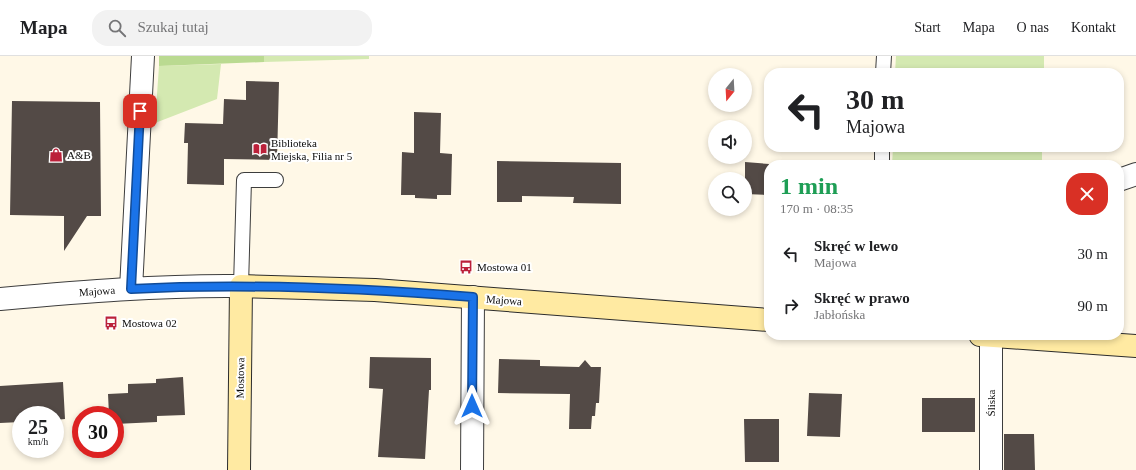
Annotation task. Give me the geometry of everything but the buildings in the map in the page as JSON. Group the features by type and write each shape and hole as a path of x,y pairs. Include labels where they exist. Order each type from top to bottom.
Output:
{"street":[{"path":"131,289 143,56"},
{"path":"1124,178 1136,174"},
{"name":"Majowa","path":"0,298 191,286 241,286 374,290 764,320"},
{"name":"Mostowa","path":"239,470 241,286"},
{"path":"472,470 473,297"},
{"name":"Śliska","path":"986,340 991,470"},
{"path":"1046,340 1136,346"}],"lane":[{"path":"883,68 884,56"},
{"path":"241,286 244,180 276,180"}],"green space":[{"path":"159,56 264,56 264,62 159,66"},
{"path":"264,56 369,56 369,59 264,62"},
{"path":"896,56 1044,56 1044,68 895,68"},
{"path":"221,64 217,99 155,123 159,66"},
{"path":"893,152 1042,152 1042,160 892,160"}],"place":[{"name":"Biblioteka Miejska, Filia nr 5","path":"260,149"},
{"name":"A&B","path":"56,155"},
{"name":"Mostowa 01","path":"466,267"},
{"name":"Mostowa 02","path":"111,323"}],"route":[{"path":"140,111 131,289 191,286 241,286 374,290 473,297 472,406"}]}
